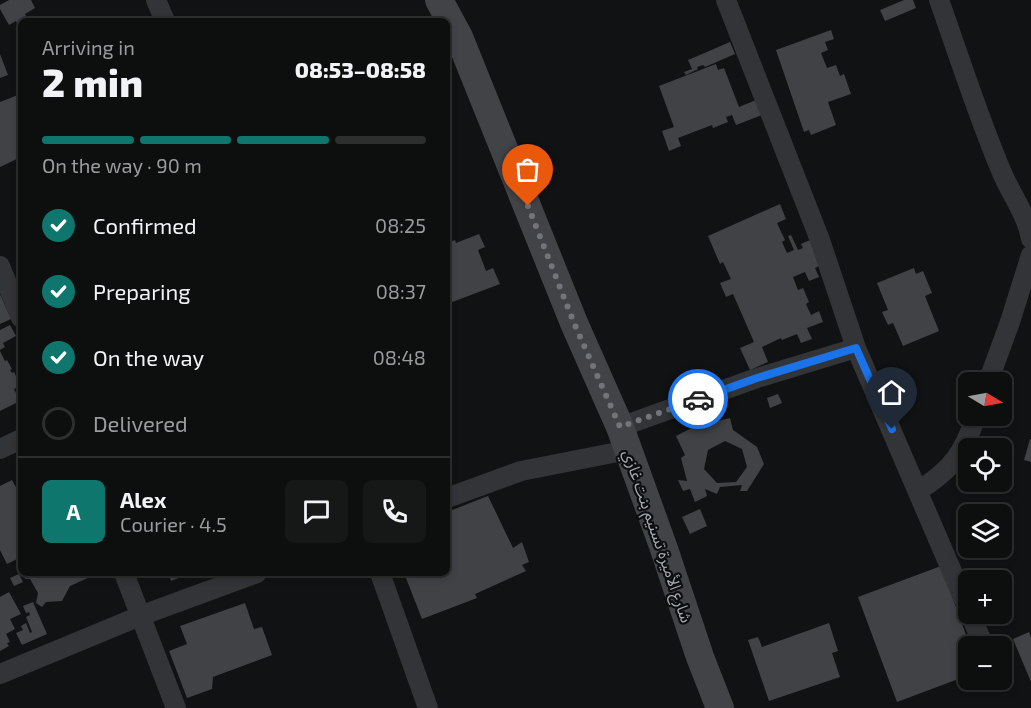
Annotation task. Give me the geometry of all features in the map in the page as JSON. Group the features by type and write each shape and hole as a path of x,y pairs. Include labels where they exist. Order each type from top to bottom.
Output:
{"main road":[{"name":"شارع الأميرة تسنيم بنت غازي","path":"439,0 449,18"},
{"name":"شارع الأميرة تسنيم بنت غازي","path":"450,20 459,37 574,323 624,438 720,708"}],"street":[{"path":"156,0 164,18"},
{"path":"726,0 820,240 856,348 958,583"},
{"path":"939,0 974,105 1031,239"},
{"path":"992,372 1031,255"},
{"path":"0,266 18,311"},
{"path":"450,497 624,438 757,378 856,348"},
{"path":"919,490 945,472 955,461 968,441 973,426"},
{"path":"0,449 18,441"},
{"path":"125,576 176,708"},
{"path":"0,674 140,616 249,576"},
{"path":"381,576 428,708"}],"building":[{"path":"9,0 31,0 35,8 25,14 27,18 18,18 18,26 16,21 9,25 0,5"},
{"path":"904,0 913,0 916,8 885,21 880,10"},
{"path":"831,30 834,39 825,42 828,50 821,53 827,68 836,65 840,76 844,74 851,94 828,102 836,125 811,135 809,130 804,132 776,50"},
{"path":"730,42 735,54 705,67 703,65 697,67 698,69 686,75 684,72 692,69 688,60"},
{"path":"0,54 8,75 0,78"},
{"path":"716,64 718,70 724,68 739,107 756,100 762,115 736,125 732,115 726,117 728,122 713,128 712,125 678,138 681,146 669,151 662,131 674,127 659,86"},
{"path":"18,95 18,158 0,167 0,102"},
{"path":"780,204 786,219 777,223 785,240 782,242 787,253 794,250 788,236 791,235 798,250 803,248 801,244 817,237 821,265 815,268 819,277 809,281 805,272 793,277 798,290 803,288 811,315 819,311 823,322 807,328 812,339 801,343 797,334 782,340 781,338 762,347 768,362 750,370 740,348 754,342 733,294 726,297 720,283 731,279 723,262 720,264 708,236"},
{"path":"479,234 485,247 478,250 486,271 493,268 500,284 450,303 450,242 455,240 456,243"},
{"path":"914,268 916,274 923,271 932,293 925,296 939,331 903,346 893,323 888,325 882,312 888,310 877,283"},
{"path":"0,294 11,319 0,324"},
{"path":"10,325 16,336 3,343 5,347 0,350 0,330"},
{"path":"0,351 18,380 18,387 14,389 18,402 0,411"},
{"path":"778,394 782,403 770,408 767,398"},
{"path":"713,417 714,422 730,418 733,430 757,447 764,464 747,491 740,491 742,485 720,487 717,494 705,489 707,496 695,502 690,489 683,491 678,480 687,481 681,458 685,455 676,436","holes":["725,441 742,449 747,467 736,482 717,483 704,469 708,450"]},
{"path":"1031,439 1031,462 1024,460"},
{"path":"12,480 18,491 18,558 7,564 0,550 0,486"},
{"path":"488,496 513,548 522,542 529,562 522,565 526,571 475,594 477,598 422,619 405,576 450,576 450,511"},
{"path":"700,509 707,526 690,534 682,517"},
{"path":"941,566 958,613 958,624 962,624 966,636 958,636 958,679 897,702 858,597"},
{"path":"18,574 23,582 14,586 10,578"},
{"path":"24,576 92,576 70,586 62,601 46,602 42,607 36,603 38,593 30,579 25,579"},
{"path":"169,576 184,576 171,581"},
{"path":"9,592 21,614 10,619 15,629 6,634 10,642 7,643 9,646 0,651 0,597"},
{"path":"33,602 47,634 22,645 16,633 23,630 21,626 26,623 30,633 32,632 26,617 30,615 29,612 26,613 23,606"},
{"path":"245,603 254,629 262,627 272,655 213,677 212,689 187,698 169,651 187,644 180,626"},
{"path":"829,623 838,651 832,653 840,677 769,701 748,640 758,637 762,647"},
{"path":"1029,632 1031,637 1031,682 1013,639"}],"way so far":[{"path":"528,206 574,323 620,427 698,399"}],"route":[{"path":"698,399 757,378 856,348 892,429"}]}
